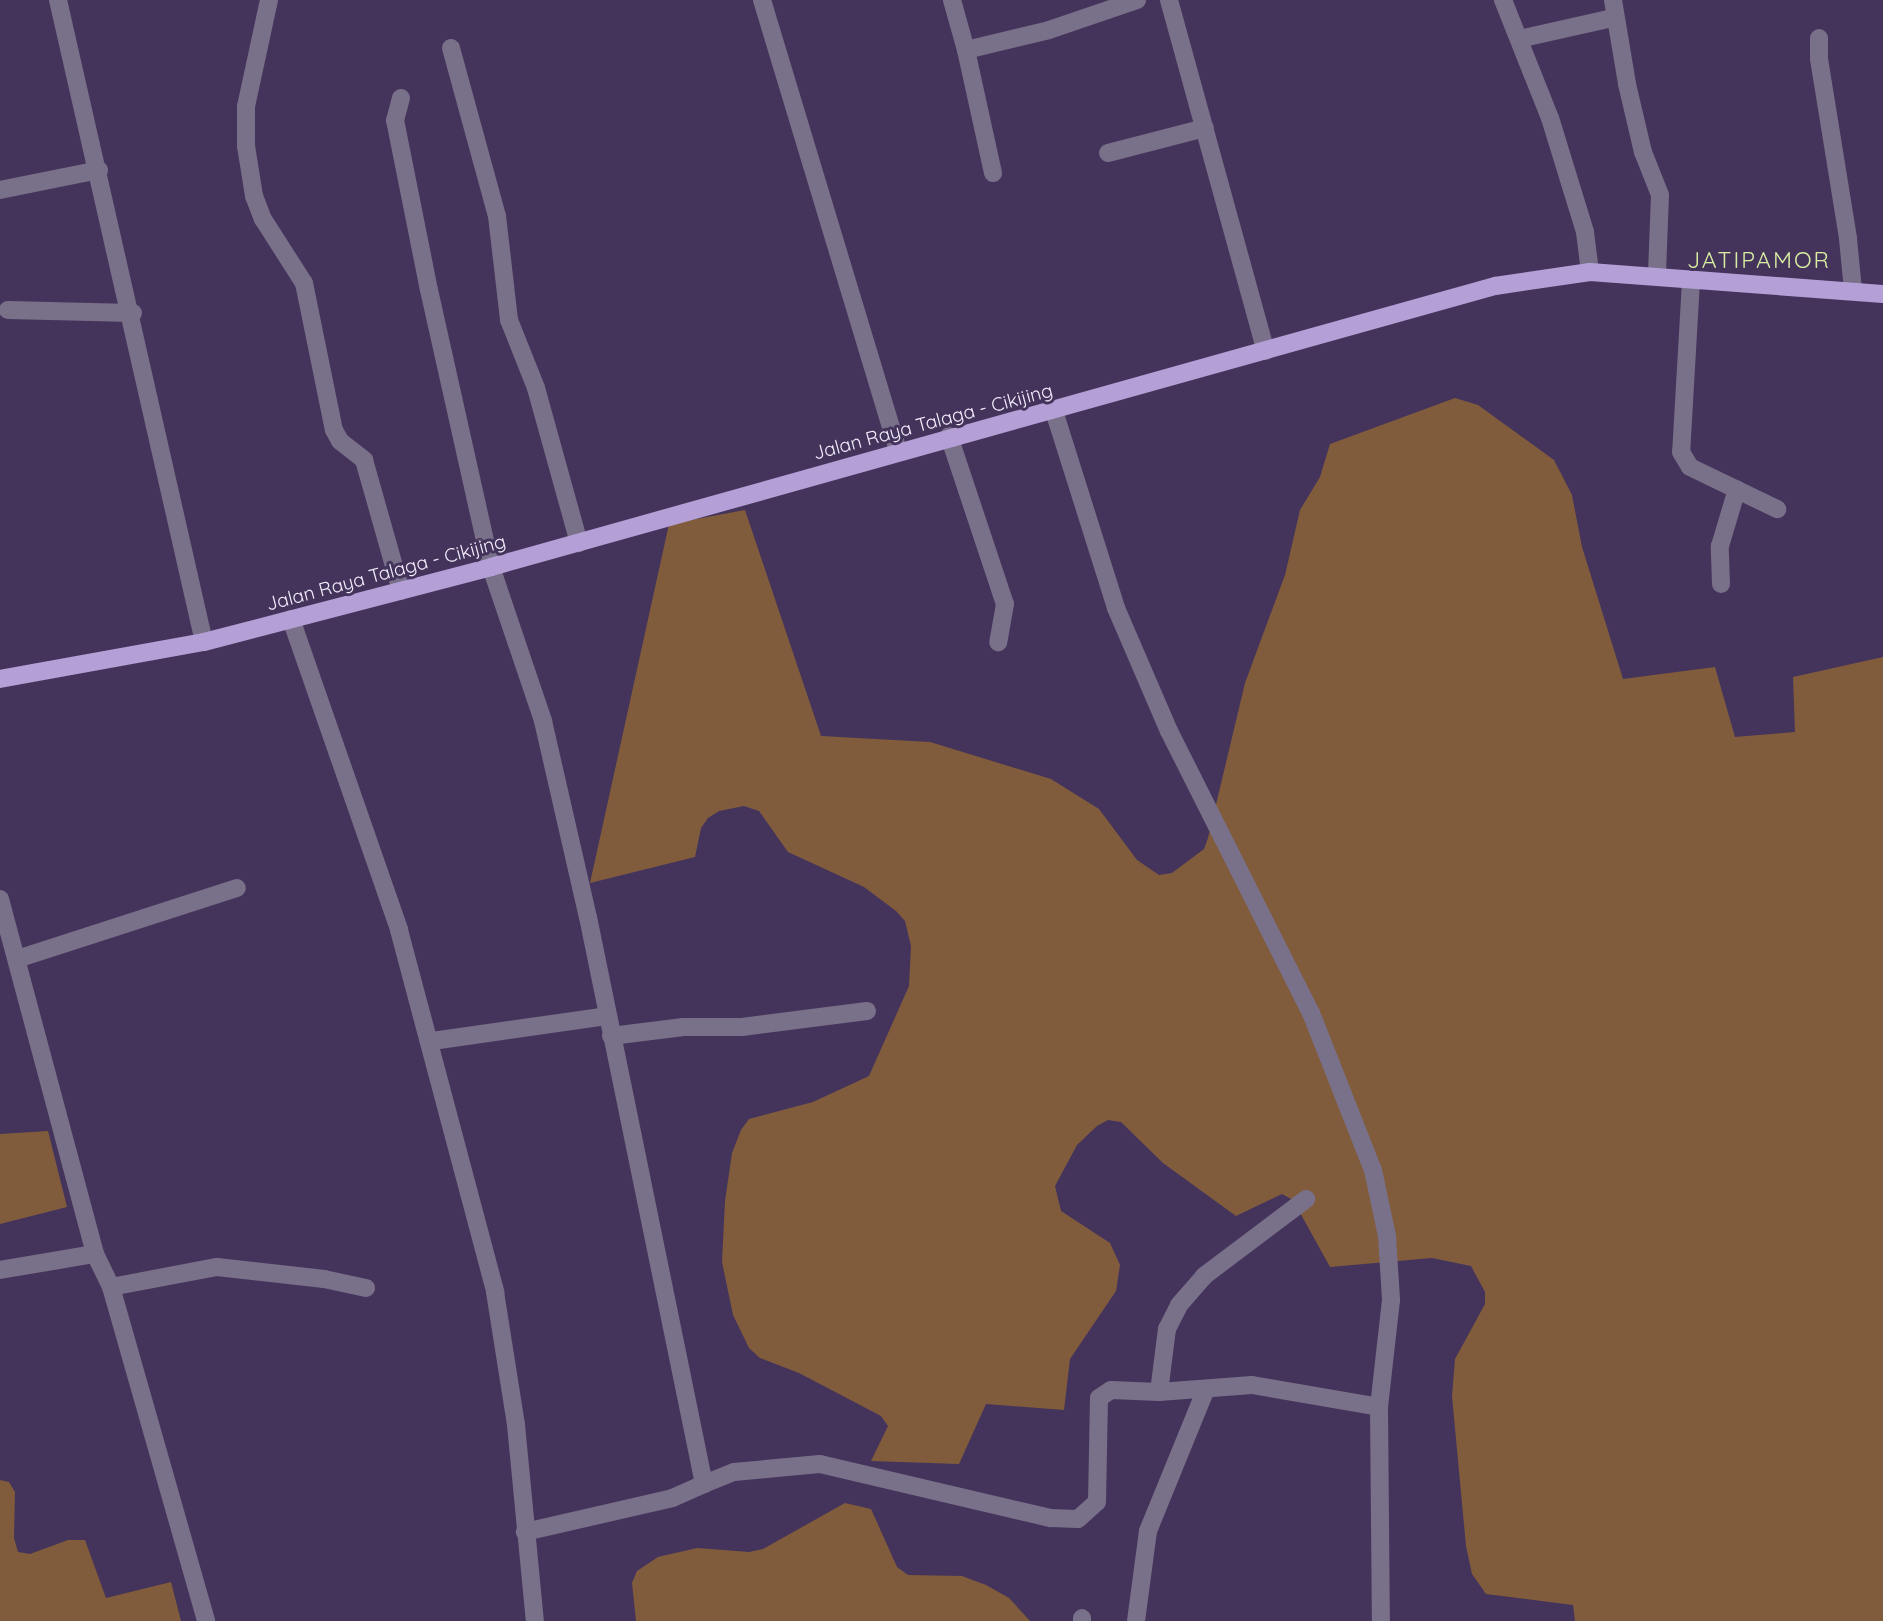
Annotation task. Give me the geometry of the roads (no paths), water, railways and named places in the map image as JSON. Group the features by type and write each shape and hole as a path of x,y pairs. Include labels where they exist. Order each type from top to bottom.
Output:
{"main road":[{"name":"Jalan Raya Talaga - Cikijing","path":"0,680 204,642 401,591 579,543 949,436 1054,411 1495,286 1590,272 1657,274 1691,281 1853,290 1883,295"}],"street":[{"path":"58,0 133,313 204,642"},
{"path":"269,0 246,106 246,146 254,196 263,219 304,283 334,430 340,441 364,460 401,591"},
{"path":"762,0 898,451"},
{"path":"952,0 993,173"},
{"path":"966,50 1049,30 1137,0"},
{"path":"1169,0 1266,351"},
{"path":"1503,0 1557,141 1585,232 1590,272"},
{"path":"1519,39 1613,9 1643,152 1660,195 1657,274"},
{"path":"1819,38 1819,59 1849,239 1853,290"},
{"path":"451,48 497,216 509,320 536,388 579,543"},
{"path":"401,98 395,120 491,567 542,721 607,1016 704,1484"},
{"path":"1108,153 1205,128"},
{"path":"0,190 99,170"},
{"path":"1691,281 1681,452 1690,467 1777,509"},
{"path":"8,310 133,313"},
{"path":"1054,411 1116,608 1169,731 1311,1013 1373,1170 1387,1236 1391,1300 1379,1407 1381,1621"},
{"path":"949,436 1005,604 998,642"},
{"path":"1721,584 1720,546 1737,489"},
{"path":"292,619 399,930 432,1041 495,1292 516,1425 535,1621"},
{"path":"17,959 237,888"},
{"path":"0,899 94,1255 111,1287 206,1621"},
{"path":"611,1036 683,1027 742,1027 867,1011"},
{"path":"432,1041 607,1016"},
{"path":"1159,1392 1167,1329 1179,1305 1204,1276 1306,1199"},
{"path":"0,1270 94,1255"},
{"path":"111,1287 217,1267 324,1279 366,1289"},
{"path":"525,1532 673,1498 734,1472 820,1464 1051,1518 1078,1519 1097,1502 1099,1398 1111,1390 1205,1391 1252,1385 1379,1407"},
{"path":"1136,1621 1148,1531 1205,1391"}],"district":[{"name":"JATIPAMOR","path":"1759,260"}]}
